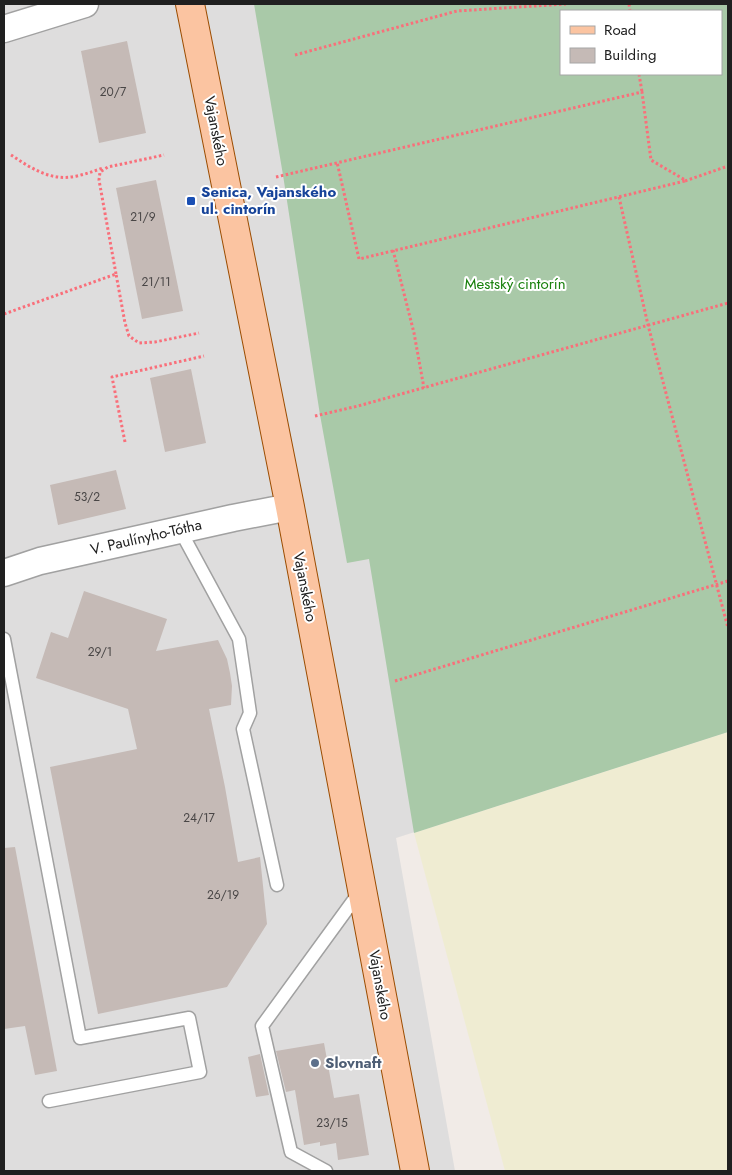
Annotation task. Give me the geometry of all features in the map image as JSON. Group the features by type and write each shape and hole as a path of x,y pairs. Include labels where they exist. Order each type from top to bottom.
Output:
{"main road":[{"name":"Vajanského","path":"190,4 290,507 415,1171"}],"street":[{"path":"4,29 85,4"},
{"name":"V. Paulínyho-Tótha","path":"4,573 40,561 290,507"}],"lane":[{"path":"180,530 239,639 250,713 243,729 277,885"},
{"path":"4,640 80,1038 189,1018 200,1072 49,1101"},
{"path":"326,1171 292,1152 262,1026 362,888"}],"path":[{"path":"295,55 457,10 566,4"},
{"path":"639,75 651,160 685,181"},
{"path":"276,177 642,92"},
{"path":"11,155 32,169 52,177 74,177 108,167 164,155"},
{"path":"337,162 358,259 685,181 728,166"},
{"path":"108,167 100,172 99,180 129,336 139,343 155,342 199,332"},
{"path":"619,197 648,325 728,628"},
{"path":"393,250 414,333 424,388"},
{"path":"4,314 116,274"},
{"path":"315,416 424,388 728,303"},
{"path":"125,442 112,377 204,356"},
{"path":"395,680 728,581"}],"shaded area":[{"path":"4,4 728,4 728,732 396,838 455,1171 4,1171"},
{"path":"728,732 728,1171 505,1171 414,833"}],"green space":[{"name":"Mestský cintorín","path":"254,4 728,4 728,732 414,833 369,559 347,563 320,415 283,175"}],"building":[{"path":"127,41 146,133 99,143 81,51"},
{"path":"156,180 183,311 142,319 116,188"},
{"path":"191,369 206,443 165,452 150,378"},
{"path":"116,470 126,509 58,525 50,485"},
{"path":"84,591 167,619 156,651 218,640 227,659 230,673 232,686 231,705 209,709 238,862 260,857 267,924 227,987 98,1014 50,767 137,749 128,709 36,678 51,632 68,638"},
{"path":"15,847 57,1071 35,1075 25,1026 4,1029 4,848"},
{"path":"324,1043 334,1098 359,1094 369,1155 338,1160 336,1143 320,1146 320,1142 304,1145 295,1090 286,1092 276,1051"},
{"path":"260,1054 269,1095 256,1097 248,1057"}],"place":[{"name":"Senica, Vajanského ul. cintorín","path":"191,201"},
{"name":"Slovnaft","path":"315,1063"}]}
